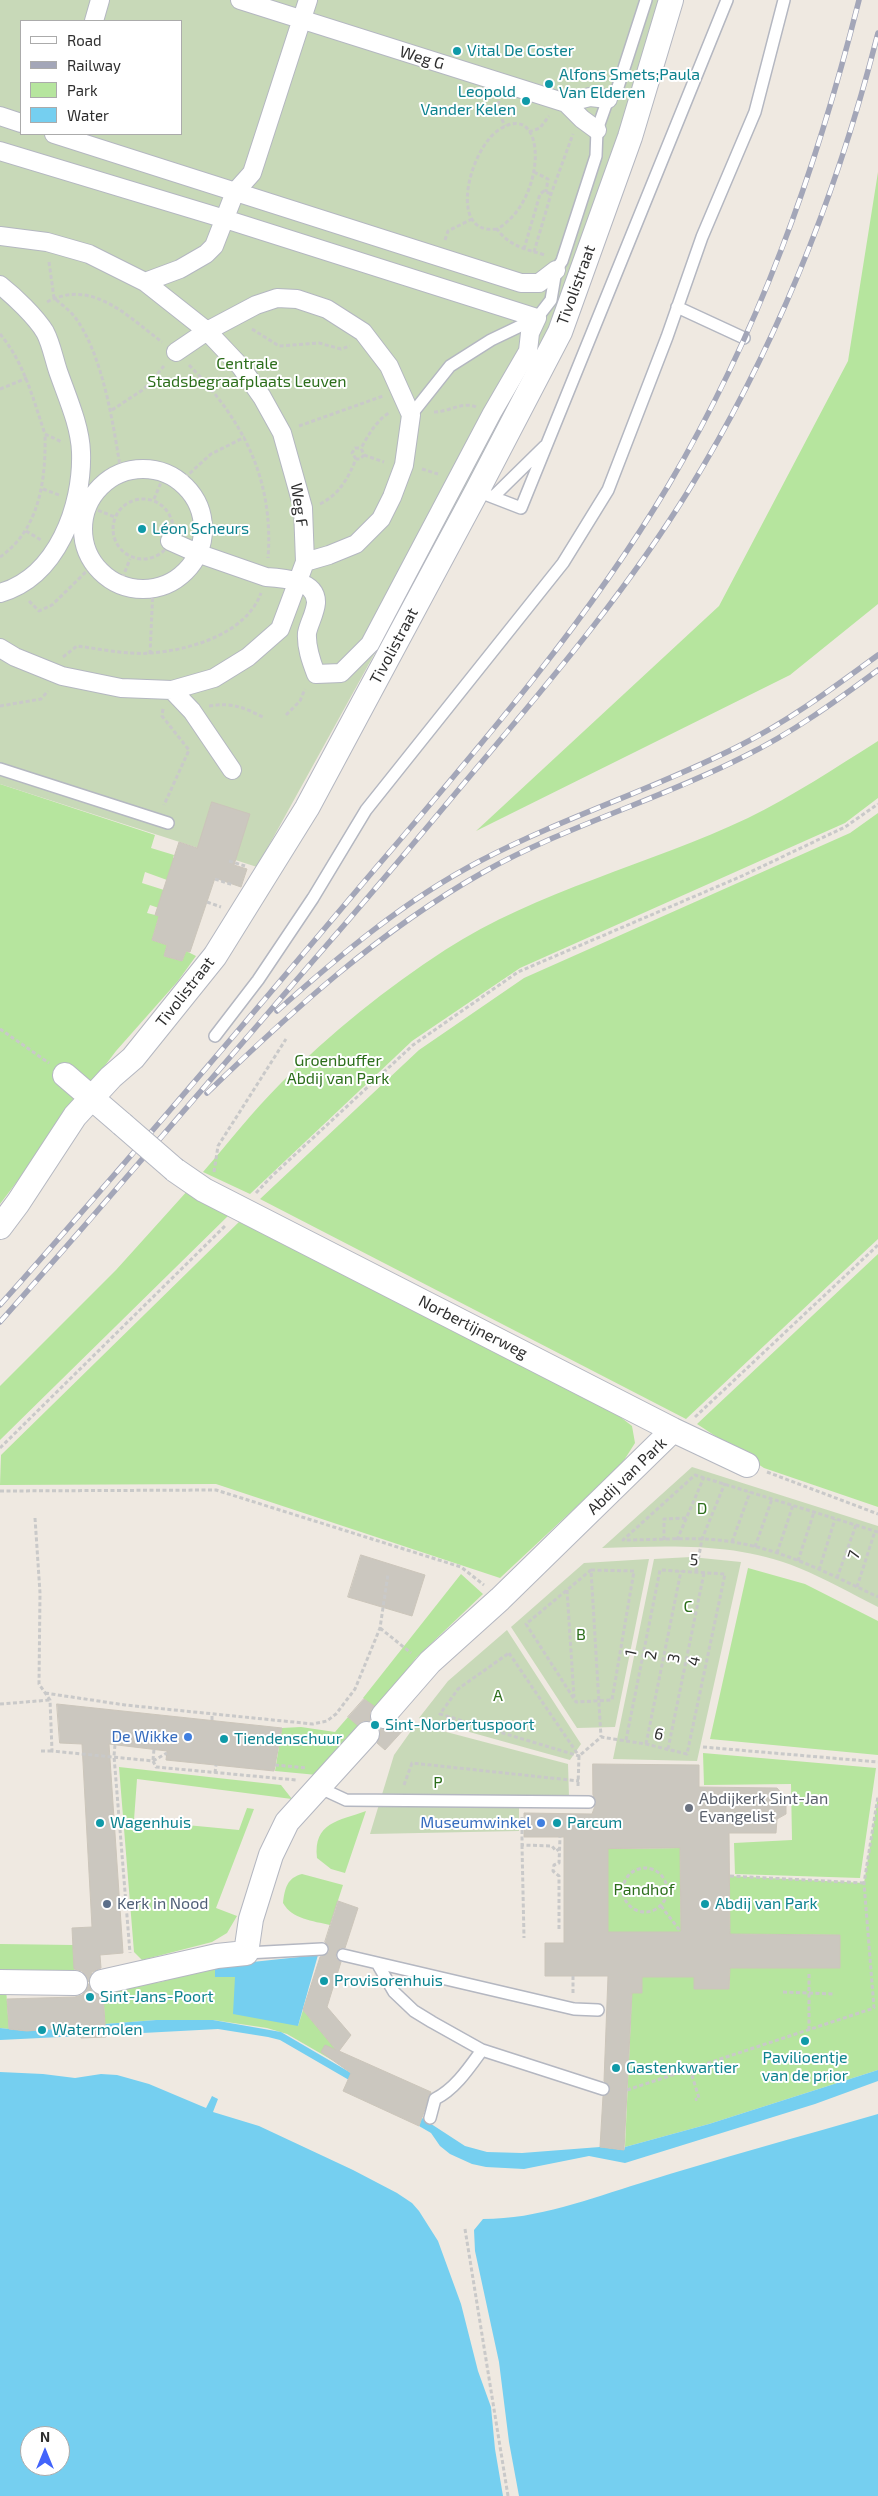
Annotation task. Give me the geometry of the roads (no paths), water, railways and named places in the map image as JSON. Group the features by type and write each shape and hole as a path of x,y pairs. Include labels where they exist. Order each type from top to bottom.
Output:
{"street":[{"path":"94,20 100,0"},
{"name":"Weg G","path":"240,0 566,103 582,119 597,130"},
{"path":"145,282 180,269 206,254 214,246 235,192 252,174 308,0"},
{"name":"Tivolistraat","path":"0,1227 75,1116 111,1077 133,1058 215,956 307,808 485,494 560,332 630,137 670,0"},
{"path":"566,103 590,97 608,100"},
{"path":"0,116 20,123"},
{"path":"60,135 521,283 540,283 559,266"},
{"path":"0,151 225,219 537,318 530,333 528,351 492,413 370,644 341,673 316,674 307,646 308,631 314,617 316,601 313,592 307,586 298,582 266,577 170,541"},
{"name":"Weg F","path":"0,236 46,242 89,254 145,282 207,331 240,367 262,396 282,432 303,508 305,562 280,629 248,657 214,678 169,690 121,688 58,674 15,657 0,648"},
{"path":"0,286 45,332 74,415 81,451 79,479 67,528 56,549 44,565 8,591"},
{"path":"176,352 207,331 256,306 277,298 297,299 327,309 363,332 388,366 409,404 404,465 392,497 381,519 356,544 305,562"},
{"path":"136,470 152,470 165,473 180,482 191,494 200,515 202,538 198,553 189,567 178,577 153,588 133,588 120,584 105,576 94,564 86,550 83,535 87,506 96,492 107,481 121,473 136,470"},
{"path":"169,690 192,711 232,770"},
{"name":"Norbertijnerweg","path":"59,1071 175,1170 204,1190 741,1463"},
{"name":"Abdij van Park","path":"383,1716 427,1666 500,1599 673,1430"},
{"path":"102,1982 217,1956 246,1953 251,1919 271,1855 287,1822 367,1734"},
{"path":"0,1982 75,1983"}],"lane":[{"path":"409,404 450,366 491,340 537,318 550,300 559,266 596,156 597,130 608,100 618,90 646,0"},
{"path":"549,442 485,494 521,508 549,442 727,0"},
{"path":"215,1036 258,980 308,906 366,810 563,563 608,490 702,237 755,112 784,0"},
{"path":"677,307 744,338"},
{"path":"0,769 163,822"},
{"path":"318,1788 346,1800 583,1802"},
{"path":"246,1953 322,1949"},
{"path":"343,1955 574,2010 598,2010"},
{"path":"377,1963 394,1992 414,2011 482,2050 603,2089"},
{"path":"430,2118 435,2098 446,2093 466,2072 482,2050"}],"water":[{"path":"318,1955 298,2026 233,2014 235,1977 215,1977 215,1966"},
{"path":"156,2020 213,2020 281,2032 351,2073 349,2080 280,2040 268,2037 218,2029 105,2035 105,2024"},
{"path":"80,2027 81,2036 0,2040 0,2028 27,2031"},
{"path":"878,2070 878,2081 815,2104 625,2163 589,2156 524,2169 486,2167 472,2164 450,2154 440,2146 431,2133 419,2126 422,2118 465,2146 487,2152 522,2153 600,2147 624,2150 625,2147 709,2124"},
{"path":"0,2072 75,2078 101,2074 117,2075 149,2084 206,2108 212,2096 218,2099 213,2112 259,2126 353,2170 412,2203 438,2241 461,2304 478,2371 491,2407 495,2449 503,2496 0,2496"},
{"path":"878,2114 878,2496 519,2496 509,2442 499,2362 475,2251 474,2230 483,2219 524,2216 563,2207"}],"railway":[{"path":"0,1305 91,1202 441,792 561,644 634,540 668,486 700,428 730,370 757,311 781,250 824,127 859,0"},
{"path":"0,1322 352,916 517,720 594,625 665,527 719,439 748,384 800,270 823,212 843,153 878,33"},
{"path":"277,1011 349,949 399,911 452,876 512,845 675,776 739,746 793,715 878,655"},
{"path":"207,1093 271,1032 338,974 372,946 444,896 482,873 546,841 678,787 761,748 813,716 878,670"}],"place":[{"name":"Vital De Coster","path":"457,51"},
{"name":"Alfons Smets;Paula Van Elderen","path":"549,84"},
{"name":"Leopold Vander Kelen","path":"526,101"},
{"name":"Léon Scheurs","path":"142,529"},
{"name":"Sint-Norbertuspoort","path":"375,1725"},
{"name":"De Wikke","path":"188,1737"},
{"name":"Tiendenschuur","path":"224,1739"},
{"name":"Abdijkerk Sint-Jan Evangelist","path":"689,1808"},
{"name":"Wagenhuis","path":"100,1823"},
{"name":"Museumwinkel","path":"541,1823"},
{"name":"Parcum","path":"557,1823"},
{"name":"Kerk in Nood","path":"107,1904"},
{"name":"Abdij van Park","path":"705,1904"},
{"name":"Provisorenhuis","path":"324,1981"},
{"name":"Sint-Jans-Poort","path":"90,1997"},
{"name":"Watermolen","path":"42,2030"},
{"name":"Pavilioentje van de prior","path":"805,2041"},
{"name":"Gastenkwartier","path":"616,2068"}],"park label":[{"name":"Centrale Stadsbegraafplaats Leuven","path":"247,373"},
{"name":"Groenbuffer Abdij van Park","path":"338,1070"},
{"name":"D","path":"702,1509"},
{"name":"C","path":"688,1607"},
{"name":"B","path":"581,1635"},
{"name":"A","path":"498,1696"},
{"name":"P","path":"438,1783"},
{"name":"Pandhof","path":"644,1890"}]}
